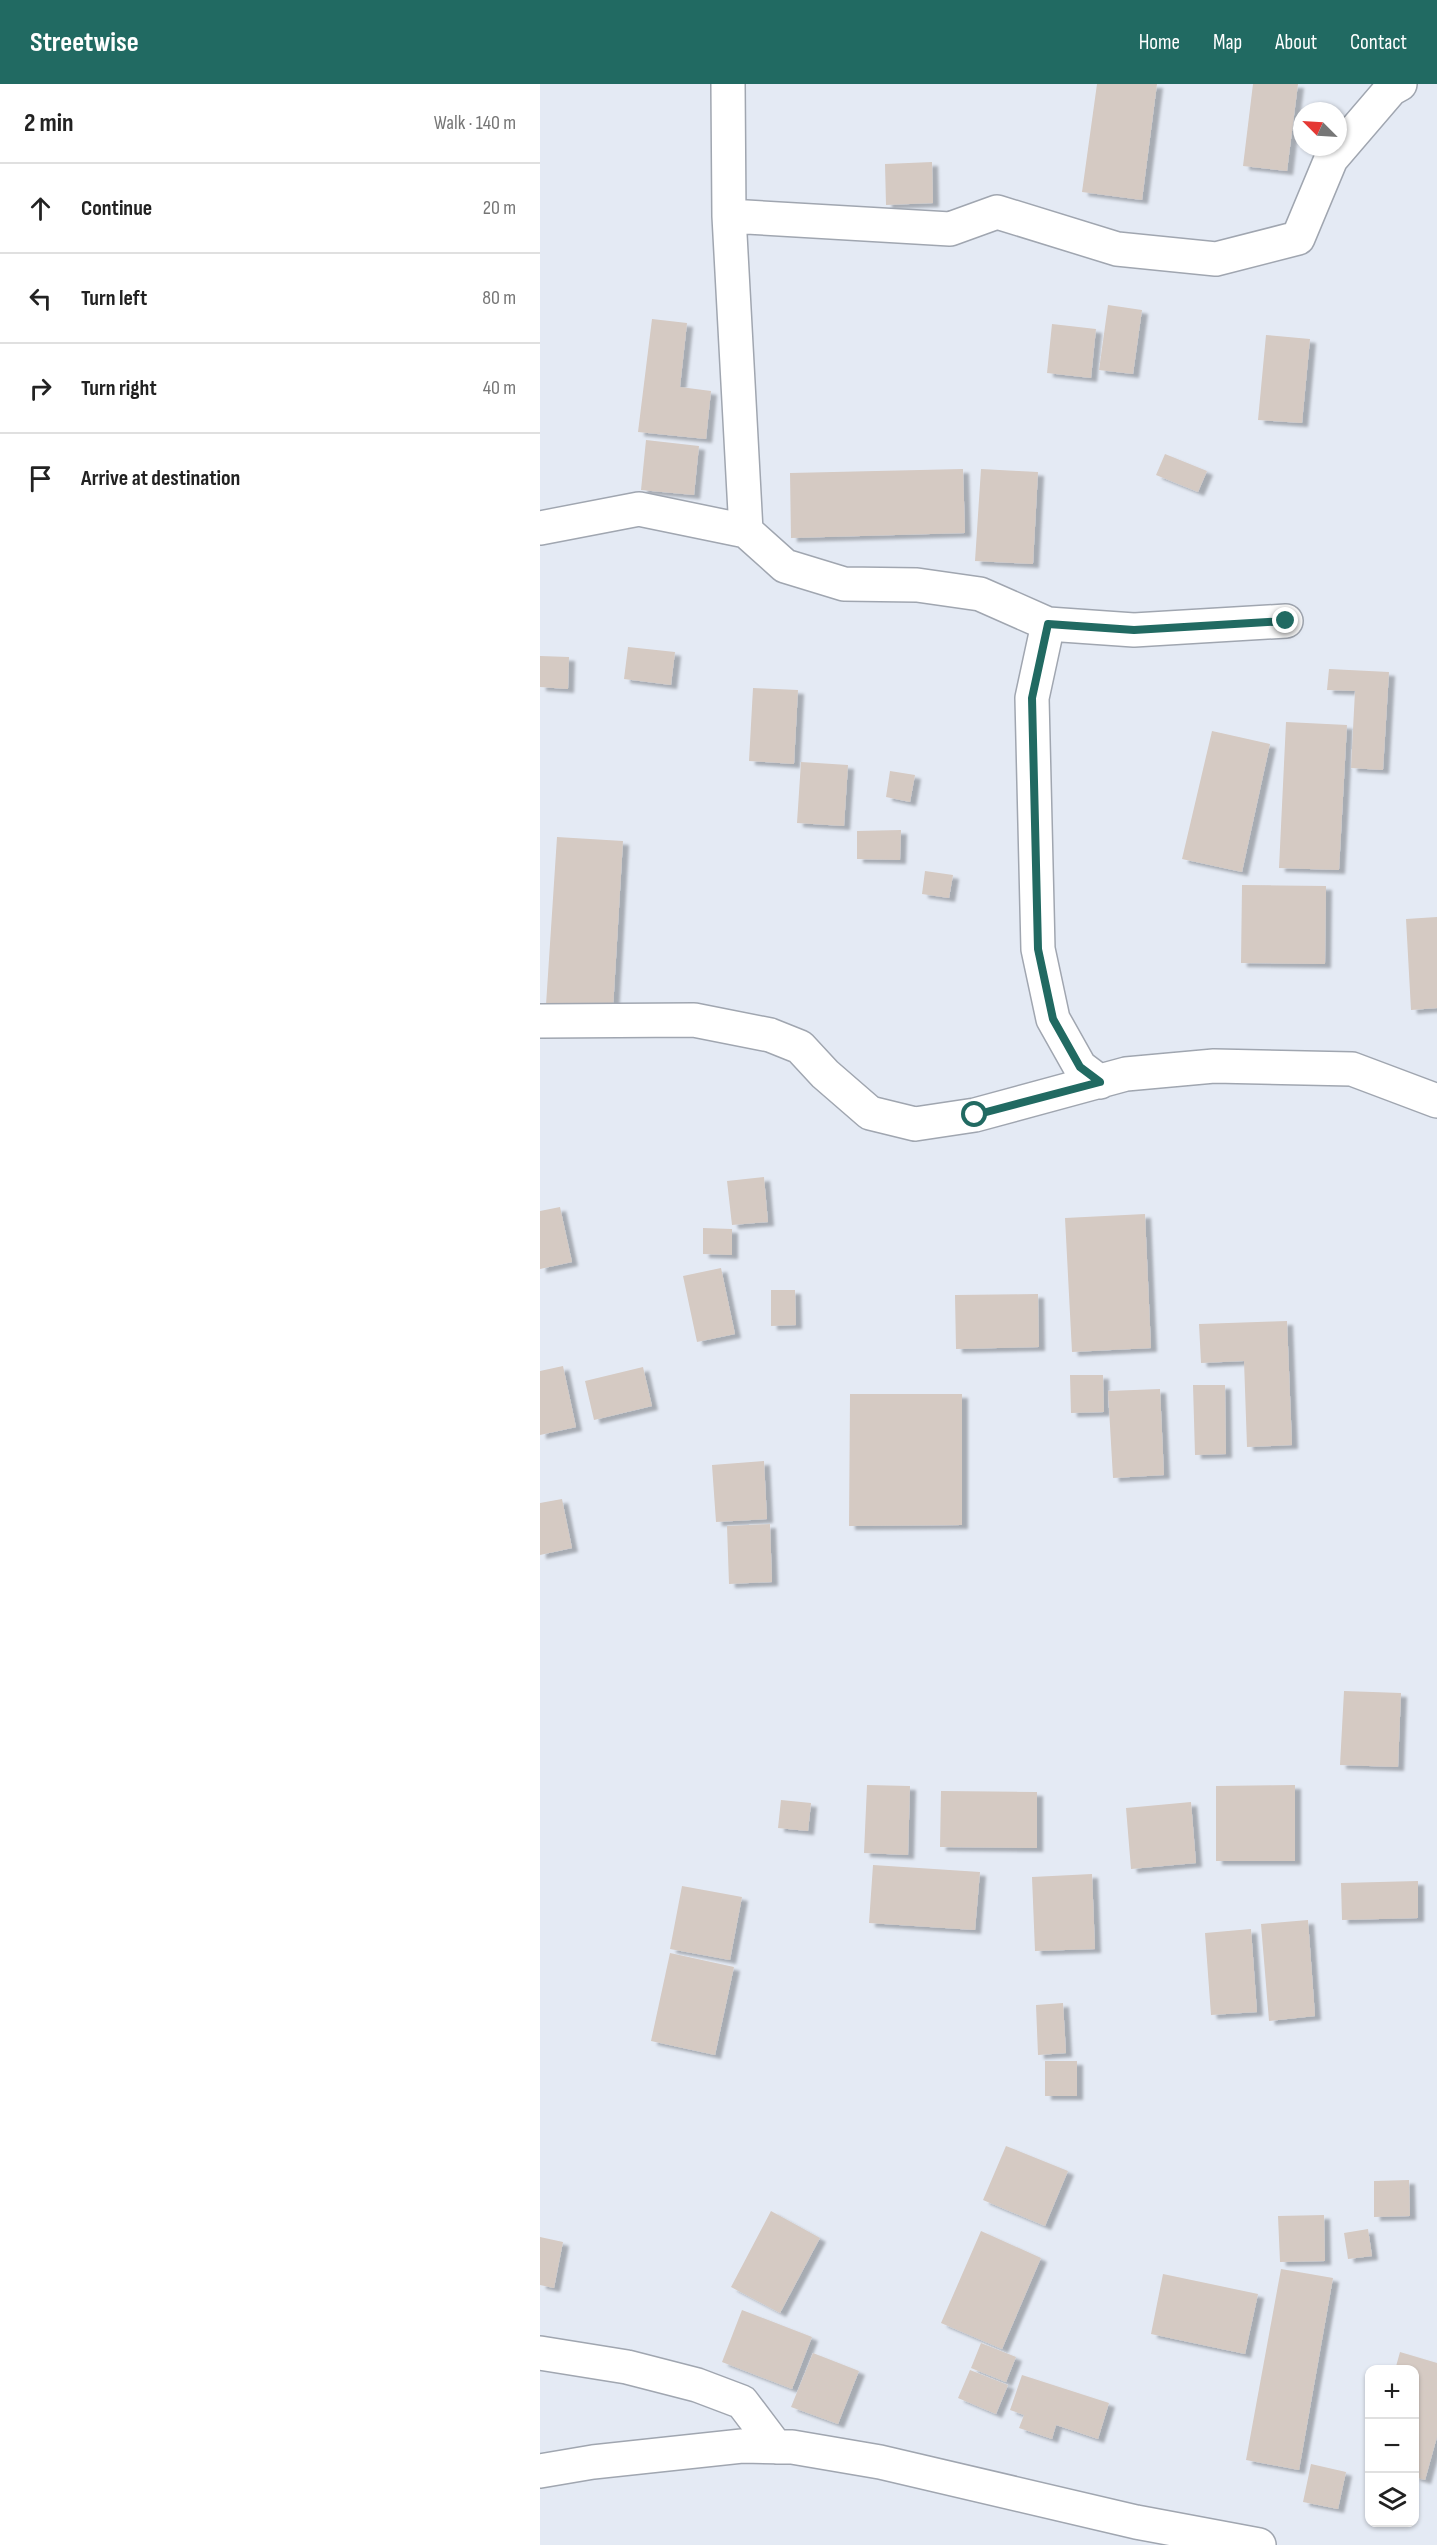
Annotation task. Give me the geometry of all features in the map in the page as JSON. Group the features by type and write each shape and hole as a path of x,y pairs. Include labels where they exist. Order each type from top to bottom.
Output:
{"street":[{"path":"728,84 729,216 746,531"},
{"path":"729,216 950,229 997,213 1117,249 1216,259 1298,238 1331,159 1391,89 1400,84"},
{"path":"540,528 639,509 746,531 785,566 844,584 917,585 980,594 1048,624 1134,630 1286,621"},
{"path":"1048,624 1032,698 1038,949 1053,1019 1080,1067 1100,1082"},
{"path":"540,1021 694,1020 770,1035 800,1047 825,1074 870,1113 915,1124 975,1115 1126,1074 1214,1066 1352,1069 1437,1101"},
{"path":"540,2353 627,2367 697,2385 742,2402 776,2447"},
{"path":"742,2402 742,2446"},
{"path":"540,2472 593,2462 742,2446 792,2448 880,2462 1136,2522 1259,2545"}],"building":[{"path":"1097,84 1157,84 1142,200 1082,192"},
{"path":"1253,84 1298,84 1296,102 1293,102 1293,124 1287,171 1243,166"},
{"path":"932,162 933,203 886,205 885,164"},
{"path":"1108,305 1142,310 1133,374 1099,370"},
{"path":"652,319 687,323 680,387 711,391 706,439 638,432"},
{"path":"1052,324 1096,329 1091,378 1047,373"},
{"path":"1266,335 1310,339 1302,423 1258,420"},
{"path":"646,440 699,446 694,495 641,490"},
{"path":"1165,454 1207,471 1198,492 1156,475"},
{"path":"963,469 965,533 791,538 790,473"},
{"path":"981,469 1038,472 1033,564 975,561"},
{"path":"628,647 675,652 671,685 624,679"},
{"path":"540,656 569,657 568,689 540,687"},
{"path":"1329,669 1389,672 1383,770 1351,768 1355,691 1327,690"},
{"path":"753,688 798,690 794,764 749,761"},
{"path":"1286,722 1347,725 1339,870 1279,868"},
{"path":"1212,731 1270,744 1242,872 1182,859"},
{"path":"801,762 848,765 844,826 797,823"},
{"path":"890,771 915,775 910,802 886,797"},
{"path":"901,830 900,860 857,859 857,831"},
{"path":"557,837 623,841 613,1009 546,1005"},
{"path":"925,871 953,875 949,898 922,894"},
{"path":"1242,885 1326,886 1325,964 1241,963"},
{"path":"1437,917 1437,1008 1411,1010 1406,919"},
{"path":"764,1177 768,1222 732,1225 727,1181"},
{"path":"560,1207 572,1262 540,1269 540,1211"},
{"path":"1145,1214 1151,1348 1072,1352 1065,1218"},
{"path":"703,1228 732,1229 732,1255 703,1254"},
{"path":"721,1268 735,1334 697,1342 683,1276"},
{"path":"771,1290 795,1290 796,1325 771,1326"},
{"path":"1038,1294 1039,1347 956,1349 955,1295"},
{"path":"1287,1321 1292,1445 1247,1447 1244,1361 1201,1363 1199,1324"},
{"path":"563,1366 576,1427 540,1435 540,1371"},
{"path":"643,1367 652,1406 594,1420 585,1381"},
{"path":"1070,1375 1103,1375 1104,1412 1071,1413"},
{"path":"1193,1385 1225,1385 1226,1454 1195,1455"},
{"path":"1160,1389 1164,1475 1113,1478 1108,1391"},
{"path":"850,1394 962,1394 962,1525 849,1526"},
{"path":"764,1461 767,1519 716,1522 712,1465"},
{"path":"562,1499 572,1548 540,1555 540,1503"},
{"path":"770,1524 772,1582 729,1584 727,1526"},
{"path":"1344,1691 1401,1693 1398,1767 1340,1765"},
{"path":"867,1785 910,1786 908,1855 864,1853"},
{"path":"1295,1785 1295,1861 1216,1861 1216,1786"},
{"path":"941,1791 1037,1792 1037,1848 940,1847"},
{"path":"781,1800 811,1803 808,1831 778,1828"},
{"path":"1191,1802 1196,1863 1131,1869 1126,1808"},
{"path":"873,1865 980,1872 975,1930 869,1923"},
{"path":"1092,1874 1095,1949 1035,1951 1032,1877"},
{"path":"1418,1881 1418,1918 1342,1920 1341,1883"},
{"path":"682,1886 742,1897 730,1960 670,1949"},
{"path":"1308,1920 1315,2016 1269,2021 1261,1924"},
{"path":"1251,1929 1257,2012 1211,2015 1205,1933"},
{"path":"670,1953 734,1967 715,2055 651,2041"},
{"path":"1063,2003 1066,2053 1038,2055 1036,2005"},
{"path":"1045,2061 1077,2061 1077,2096 1045,2096"},
{"path":"1006,2146 1068,2171 1045,2226 983,2200"},
{"path":"1409,2180 1410,2216 1374,2217 1374,2181"},
{"path":"771,2211 820,2238 780,2313 731,2287"},
{"path":"1324,2215 1325,2261 1280,2262 1278,2216"},
{"path":"1368,2229 1372,2256 1348,2259 1344,2233"},
{"path":"981,2231 1041,2258 1002,2349 941,2323"},
{"path":"540,2237 563,2242 554,2288 540,2285"},
{"path":"1281,2269 1333,2278 1299,2470 1246,2460"},
{"path":"1163,2274 1258,2294 1245,2354 1151,2334"},
{"path":"742,2310 812,2337 792,2389 722,2362"},
{"path":"981,2343 1016,2357 1006,2382 971,2368"},
{"path":"1400,2352 1437,2363 1437,2437 1425,2480 1419,2478 1419,2365 1396,2365"},
{"path":"813,2353 859,2371 838,2424 791,2407"},
{"path":"970,2370 1008,2385 996,2414 958,2398"},
{"path":"1022,2375 1109,2403 1098,2439 1056,2425 1052,2439 1019,2428 1024,2415 1010,2410"},
{"path":"1311,2464 1346,2472 1338,2509 1303,2502"}],"route":[{"path":"975,1115 1100,1082 1080,1067 1053,1019 1038,949 1032,698 1048,624 1134,630 1286,621"}]}
